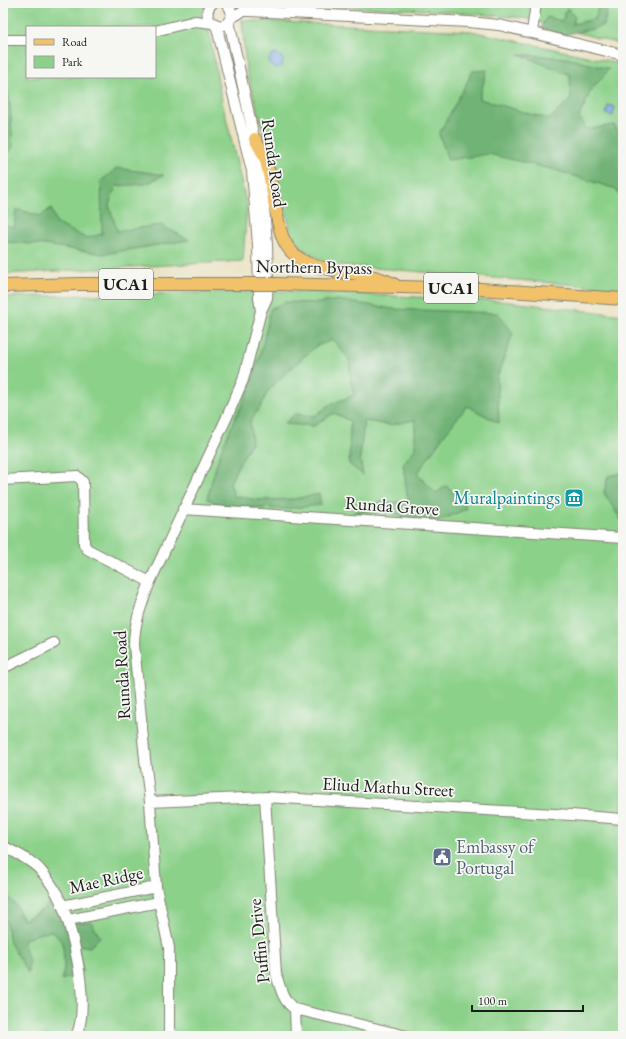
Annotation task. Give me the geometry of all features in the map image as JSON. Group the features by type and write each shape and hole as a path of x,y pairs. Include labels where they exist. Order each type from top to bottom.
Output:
{"main road":[{"path":"255,139 266,159 278,223 287,248 296,257 308,264 321,268 373,276 384,279 398,287"},
{"name":"Northern Bypass","path":"3,286 80,284 278,284 481,289 623,299"}],"street":[{"path":"532,32 536,3"},
{"path":"195,21 210,6"},
{"name":"Runda Road","path":"210,6 207,16 219,36 252,171 258,244 259,298 261,311"},
{"path":"156,31 195,21 224,25 229,13 243,11 469,22 499,25 532,32 623,55"},
{"name":"Runda Road","path":"169,1036 169,948 156,887 150,802 134,645 134,630 140,608 150,582 243,380 261,311 267,298 268,282 261,170 229,13"},
{"path":"3,40 26,40"},
{"path":"3,480 77,476 80,478 83,482 84,544 87,549 150,582"},
{"name":"Runda Grove","path":"183,510 623,538"},
{"path":"3,668 54,643"},
{"name":"Eliud Mathu Street","path":"150,802 265,797 623,819"},
{"name":"Puffin Drive","path":"265,797 276,974 288,1005 296,1009"},
{"name":"Mae Ridge","path":"3,846 41,870 57,893 68,920 80,976 82,1005 81,1020 76,1036"},
{"name":"Mae Ridge","path":"62,906 156,887"},
{"name":"Mae Ridge","path":"68,920 159,902"},
{"path":"296,1036 296,1009 407,1036"}],"green space":[{"path":"3,3 204,3 220,92 247,206 243,261 3,274"},
{"path":"240,3 623,3 623,45 524,18 427,10"},
{"path":"597,3 608,3 604,25 593,29 562,35 541,28 547,17 562,21 567,8 575,17 573,24 595,19 598,7"},
{"path":"242,20 471,31 623,64 623,289 329,264 295,245 246,69"},
{"path":"519,54 566,58 609,69 591,90 579,117 587,129 614,125 623,138 623,199 616,189 555,170 489,154 448,160 439,134 473,71 487,70 479,99 532,115 550,119 571,99 570,75"},
{"path":"3,69 10,104 13,147 3,161"},
{"path":"117,168 164,175 146,184 116,186 109,205 117,231 161,225 189,240 103,254 45,245 3,242 3,224 14,228 16,209 41,216 51,208 57,224 86,238 102,234 101,181"},
{"path":"287,291 501,301 623,315 623,1036 3,1036 3,297"},
{"path":"338,300 393,309 498,313 513,333 497,377 499,423 467,406 443,436 417,474 436,493 446,486 463,499 466,509 437,522 383,511 353,513 381,502 408,502 403,464 415,449 415,420 390,425 364,421 360,459 363,475 349,464 350,421 334,413 314,426 284,424 295,414 315,416 329,405 354,395 349,359 333,340 316,346 268,391 260,408 250,421 252,442 230,483 234,496 259,500 294,499 319,494 321,505 285,509 251,508 223,505 207,499 221,450 246,397 257,366 270,309 285,302 319,303"},
{"path":"623,473 623,523 604,493 608,476"},
{"path":"3,891 17,907 23,920 41,911 54,897 69,909 59,919 68,923 91,922 100,937 90,947 77,945 83,971 62,980 64,967 63,943 52,931 38,934 23,940 29,961 28,973 10,943 5,918 3,915"}],"water":[{"path":"276,54 281,56 283,61 281,66 276,68 271,66 269,61 271,56"},
{"path":"608,105 615,107 613,116 606,114"}],"place":[{"name":"Muralpaintings","path":"574,498"},
{"name":"Embassy of Portugal","path":"442,857"}]}
